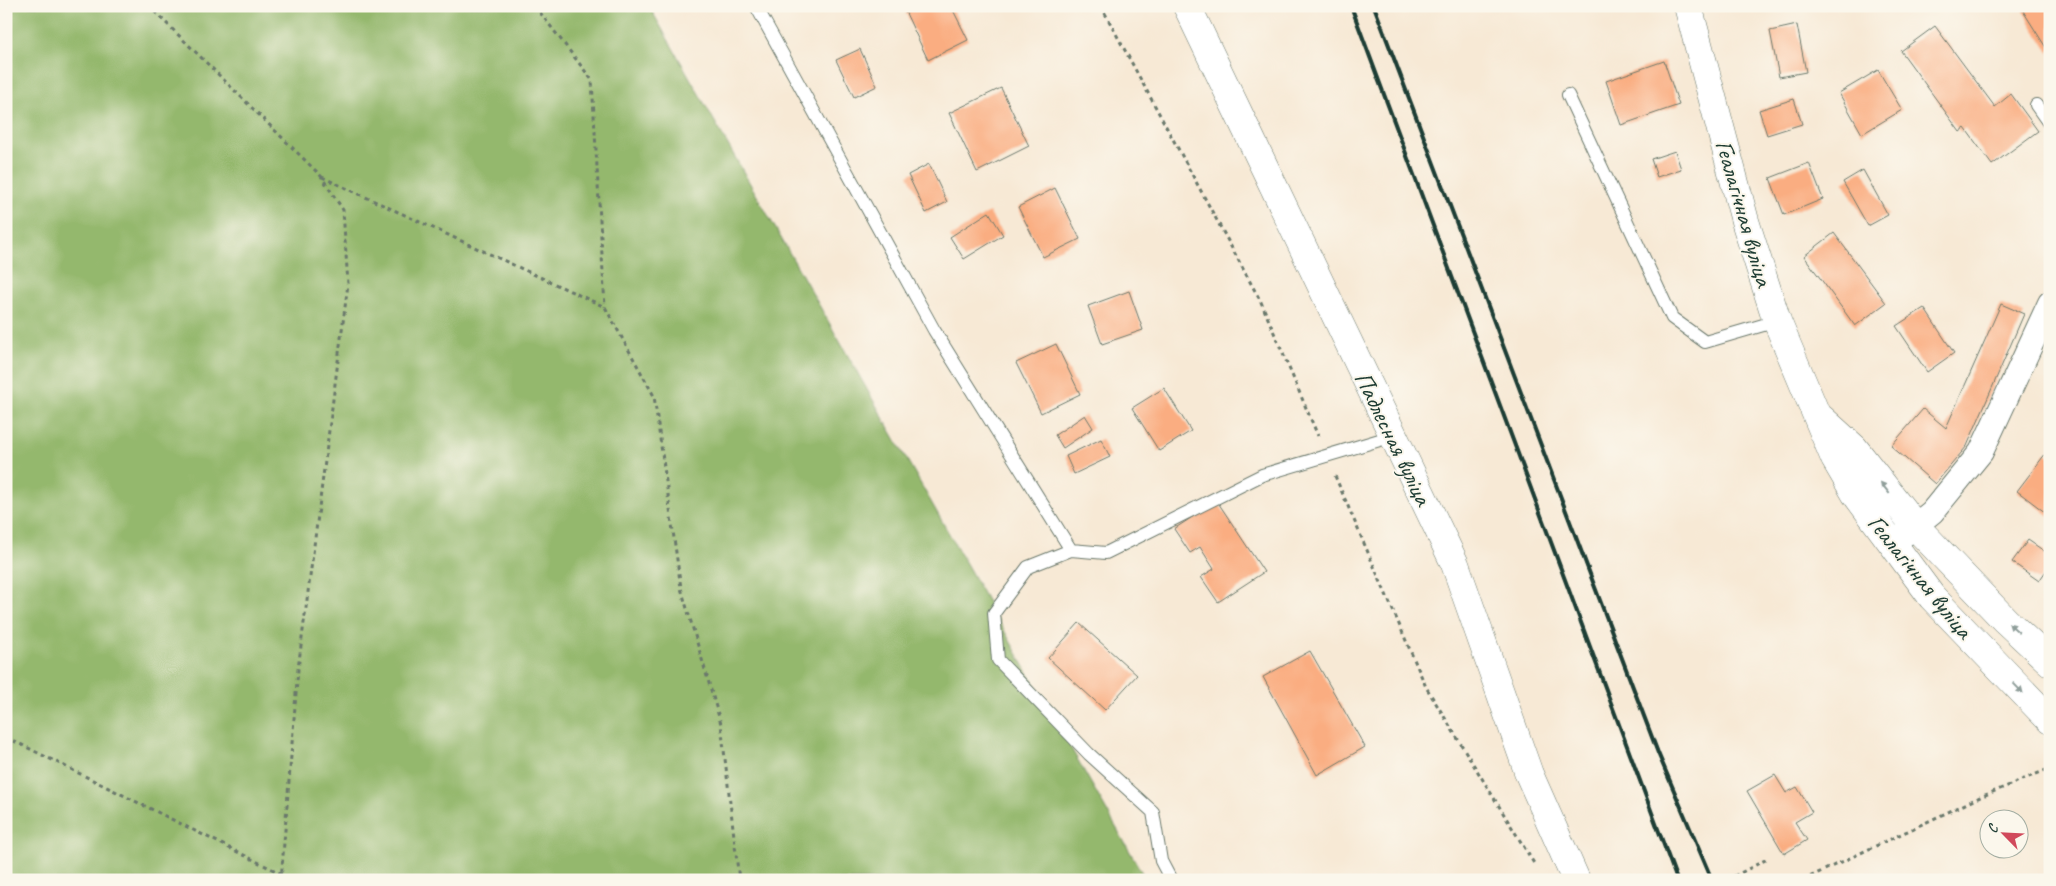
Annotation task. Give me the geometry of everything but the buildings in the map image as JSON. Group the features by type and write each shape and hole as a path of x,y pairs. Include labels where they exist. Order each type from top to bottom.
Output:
{"street":[{"name":"Падлесная вуліца","path":"1187,6 1455,564 1529,774 1576,880"},
{"name":"Геалагічная вуліца","path":"1688,6 1745,220 1777,321 1836,459 1855,493 1932,597 2050,720"},
{"path":"1891,544 1932,512 1981,452 2050,302"},
{"name":"Геалагічная вуліца","path":"1817,414 1854,448 1915,526 2005,620 2050,662"}],"lane":[{"path":"756,6 934,330 1072,550"},
{"path":"1568,95 1672,318 1705,342 1777,321"},
{"path":"2036,106 2050,125"},
{"path":"1171,880 1161,861 1153,812 1089,754 998,660 994,613 1028,567 1072,550 1106,553 1262,475 1393,436"}],"path":[{"path":"148,6 321,176 343,210 348,284 298,669 280,880"},
{"path":"535,6 592,80 605,307 654,396 681,588 721,724 739,880"},
{"path":"1101,6 1261,302 1426,687 1535,866"},
{"path":"321,176 605,307"},
{"path":"6,737 294,880"},
{"path":"1803,880 1978,798 2046,770 2050,778"},
{"path":"1727,880 1769,858"}],"green space":[{"path":"6,6 649,6 1146,880 6,880"}],"railway":[{"path":"1351,6 1677,880"},
{"path":"1374,6 1658,753 1712,880"}]}
